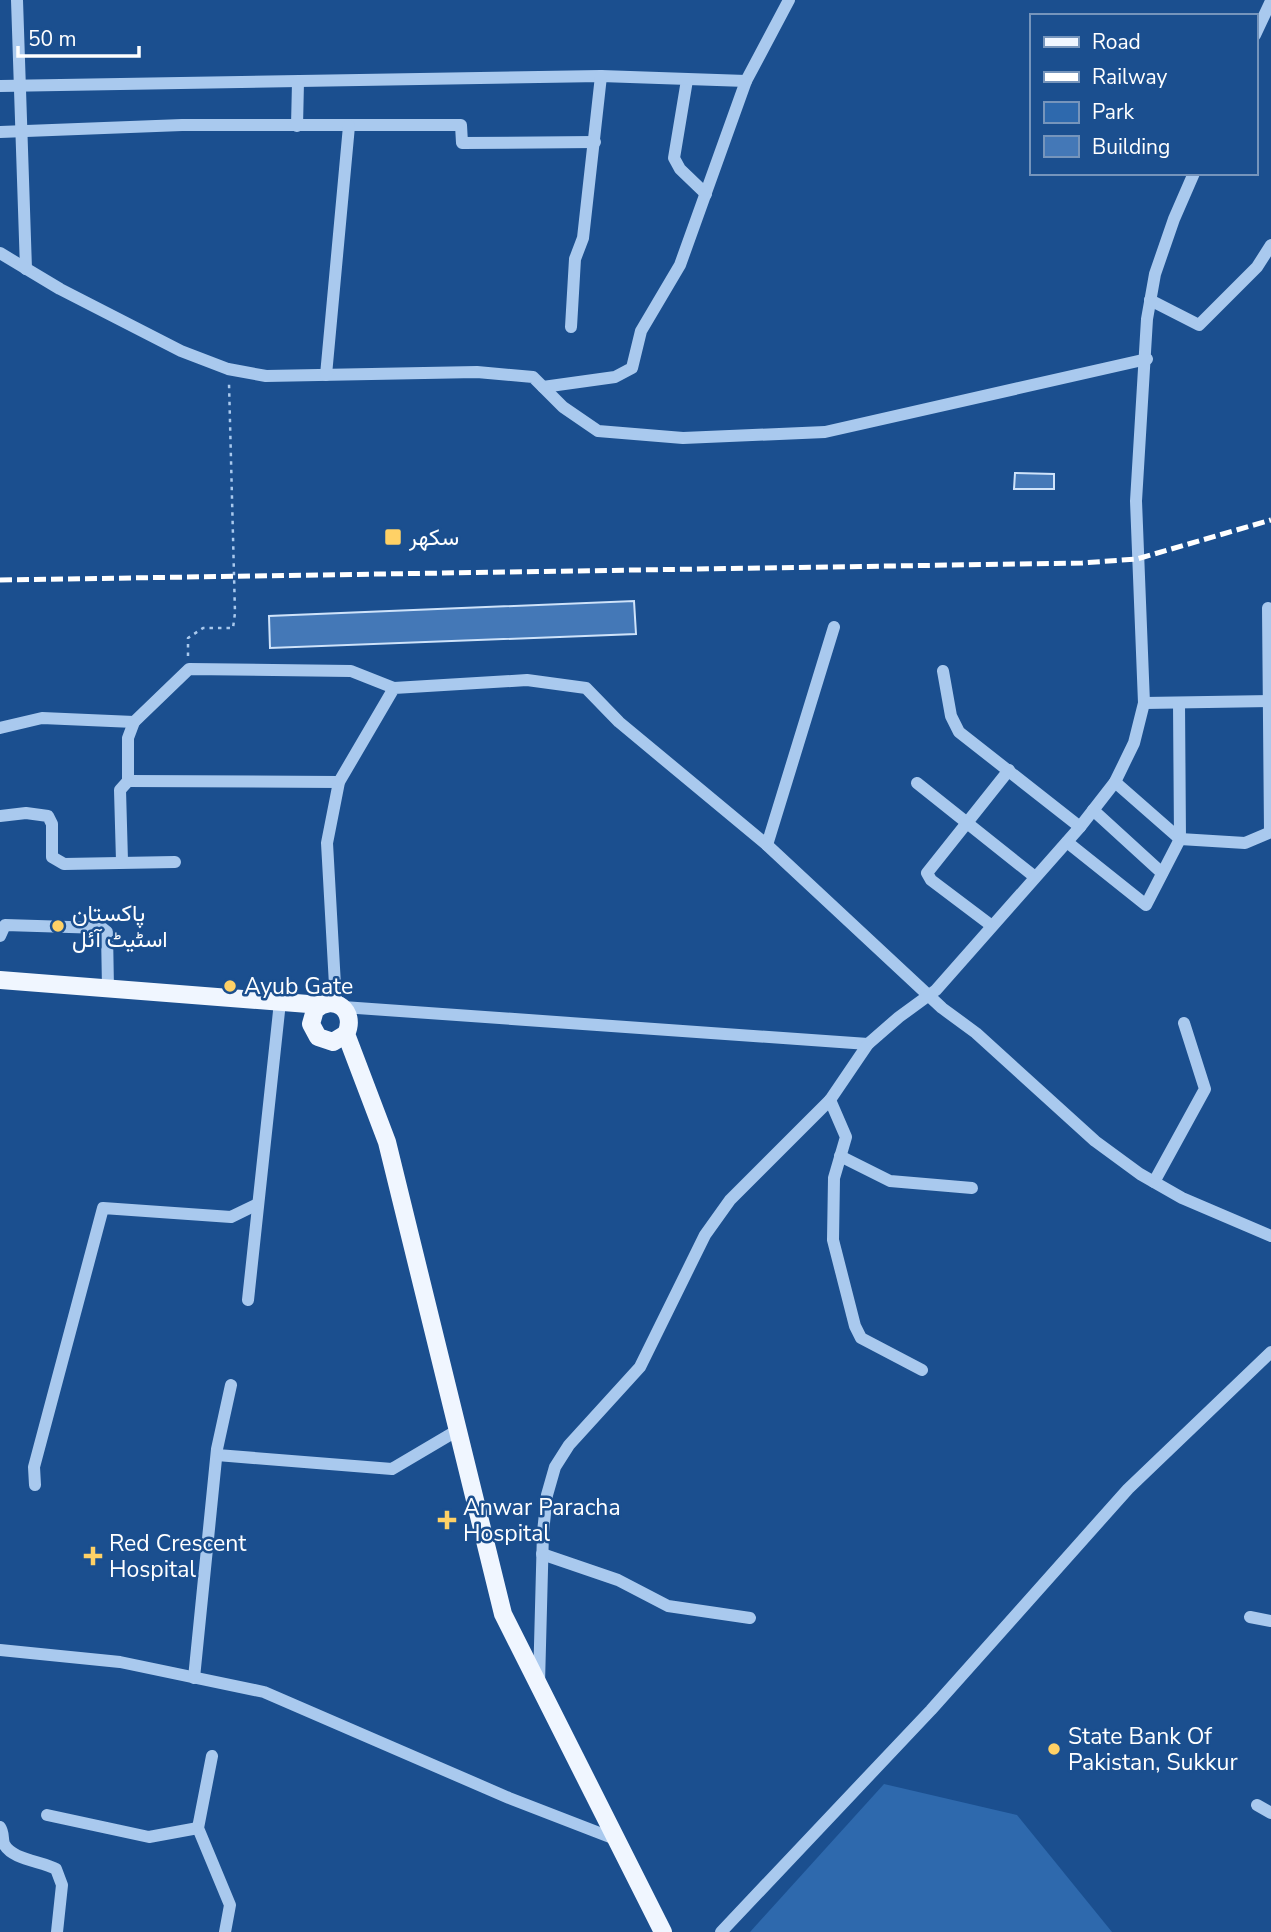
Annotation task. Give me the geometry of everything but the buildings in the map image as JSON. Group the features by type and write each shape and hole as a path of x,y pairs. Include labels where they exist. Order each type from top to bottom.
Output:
{"main road":[{"path":"0,980 333,1005 350,1020 346,1034 387,1142 503,1614 663,1932"},
{"path":"333,1005 311,1017 313,1032 318,1037 333,1042 346,1034"}],"street":[{"path":"17,0 26,269"},
{"path":"543,387 615,377 632,368 641,331 680,265 746,81 789,0"},
{"path":"1257,31 1271,1"},
{"path":"0,86 601,75 746,81"},
{"path":"571,327 575,259 583,238 601,75"},
{"path":"687,80 674,158 680,169 706,194"},
{"path":"297,126 298,82"},
{"path":"0,132 182,125 349,127 461,124 462,143 595,142"},
{"path":"326,375 349,127"},
{"path":"539,1690 542,1554 547,1495 555,1466 569,1445 640,1367 705,1235 730,1200 830,1100 869,1044 929,994 1067,842 1115,782 1134,743 1144,703 1136,501 1150,300 1155,274 1193,175"},
{"path":"1150,300 1199,325 1257,267 1271,245"},
{"path":"0,254 181,351 228,369 266,376 477,372 533,377 563,407 597,431 683,438 825,432 1147,359"},
{"path":"1115,782 1180,839 1245,843 1271,832 1268,608"},
{"path":"767,845 834,627"},
{"path":"122,861 120,790 128,782 128,738 134,722 189,669 351,671 394,688 527,680 586,688 619,722 767,845 1095,1141 1182,1198 1271,1236"},
{"path":"943,671 951,716 959,732 1080,827"},
{"path":"394,688 339,782 327,843 333,1005 869,1044"},
{"path":"1144,703 1270,701"},
{"path":"1067,842 1146,905 1180,839 1179,703"},
{"path":"0,727 41,718 134,722"},
{"path":"992,926 931,880 927,873 1010,770"},
{"path":"128,782 339,782"},
{"path":"917,783 1035,877"},
{"path":"1093,810 1161,873"},
{"path":"0,816 26,813 48,816 52,824 52,857 64,864 175,862"},
{"path":"0,936 5,925 102,928 107,932 108,989"},
{"path":"248,1300 280,1002"},
{"path":"1154,1182 1205,1089 1184,1023"},
{"path":"830,1100 846,1137 834,1178 833,1240 855,1326 861,1338 922,1370"},
{"path":"840,1156 890,1181 972,1188"},
{"path":"34,1485 34,1467 103,1208 232,1217 258,1204"},
{"path":"721,1932 931,1710 1128,1489 1271,1352"},
{"path":"194,1678 217,1455 231,1385"},
{"path":"217,1455 392,1469 458,1430"},
{"path":"542,1554 618,1580 668,1606 750,1618"},
{"path":"1250,1617 1271,1621"},
{"path":"0,1650 120,1662 264,1692 509,1798 615,1839"},
{"path":"212,1756 198,1828 230,1905 225,1932"},
{"path":"1257,1805 1271,1813"},
{"path":"47,1815 149,1837 198,1828"},
{"path":"0,1827 4,1844 15,1855 42,1861 56,1869 62,1885 57,1932"}],"path":[{"path":"189,669 188,638 203,628 233,628 235,613 230,387"}],"green space":[{"path":"884,1784 1017,1815 1112,1932 750,1932"}],"railway":[{"path":"0,580 1082,563 1137,559 1271,520"}],"place":[{"name":"سكهر","path":"393,537"},
{"name":"پاکستان اسٹیٹ آئل","path":"58,926"},
{"name":"Ayub Gate","path":"230,986"},
{"name":"Anwar Paracha Hospital","path":"447,1520"},
{"name":"Red Crescent Hospital","path":"93,1556"},
{"name":"State Bank Of Pakistan, Sukkur","path":"1054,1749"}]}
